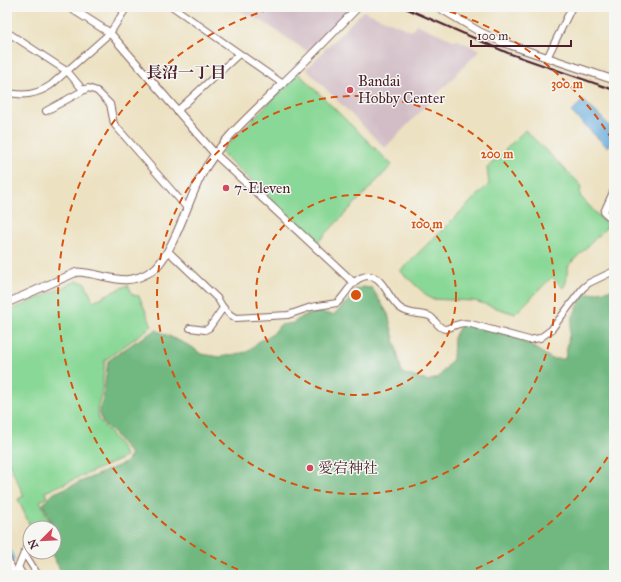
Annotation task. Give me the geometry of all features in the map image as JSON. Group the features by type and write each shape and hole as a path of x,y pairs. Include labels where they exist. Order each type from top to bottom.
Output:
{"street":[{"path":"69,7 110,33 215,154 354,283"},
{"path":"7,92 17,95 28,95 51,85 68,72 110,33 127,7"},
{"path":"173,7 181,9 239,54 283,84"},
{"path":"7,303 77,272 88,272 119,280 127,280 154,269 168,251 202,174 215,154 238,128 358,7"},
{"path":"438,7 480,32 498,40 614,80"},
{"path":"547,58 572,7"},
{"path":"7,32 68,72 83,90"},
{"path":"178,111 239,54"},
{"path":"46,111 88,88 91,88 103,96 110,104 114,124 187,208"},
{"path":"614,190 604,212 614,220"},
{"path":"168,251 218,299 223,308 231,316 236,318 288,315 311,306 337,303 354,283 362,277 374,277 381,283 394,303 400,308 414,314 429,316 441,328 447,329 462,323 471,324 529,340 540,338 551,330 583,288 589,283 614,271"},
{"path":"190,328 205,330 209,328 223,308"},
{"path":"14,575 22,558"},
{"path":"7,559 14,575"},
{"path":"28,560 38,575"},
{"path":"18,567 23,575"}],"shaded area":[{"path":"231,7 353,7 308,52 262,21"},
{"path":"363,11 412,31 416,24 480,50 385,148 306,69"}],"green space":[{"path":"298,73 392,165 316,244 221,152"},
{"path":"525,130 581,185 580,196 608,226 569,265 566,282 563,288 552,277 515,314 475,301 431,299 400,271 489,184 487,168"},
{"path":"77,281 85,283 93,301 128,285 133,295 139,296 152,326 105,360 102,390 97,409 99,420 120,445 126,457 45,492 47,498 40,501 48,520 27,520 18,499 24,496 7,459 7,312"},
{"path":"363,287 372,288 388,314 402,373 427,381 438,378 453,359 454,337 462,323 517,337 552,359 565,359 572,319 583,295 614,289 614,575 63,575 55,560 62,560 62,520 50,520 43,504 54,493 125,463 131,455 116,436 103,423 99,412 103,398 108,361 135,342 156,330 192,347 201,354 220,357 247,352 258,342 273,334 280,325 293,323 303,316 319,312 333,315 348,301 353,291"}],"water":[{"path":"583,100 614,130 614,139 607,147 571,112"}],"waterway":[{"path":"7,543 14,560"}],"railway":[{"path":"403,7 508,53 614,90"}],"place":[{"name":"Bandai Hobby Center","path":"350,90"},
{"name":"7-Eleven","path":"226,188"},
{"name":"愛宕神社","path":"310,468"}],"district":[{"name":"長沼一丁目","path":"186,72"}]}
